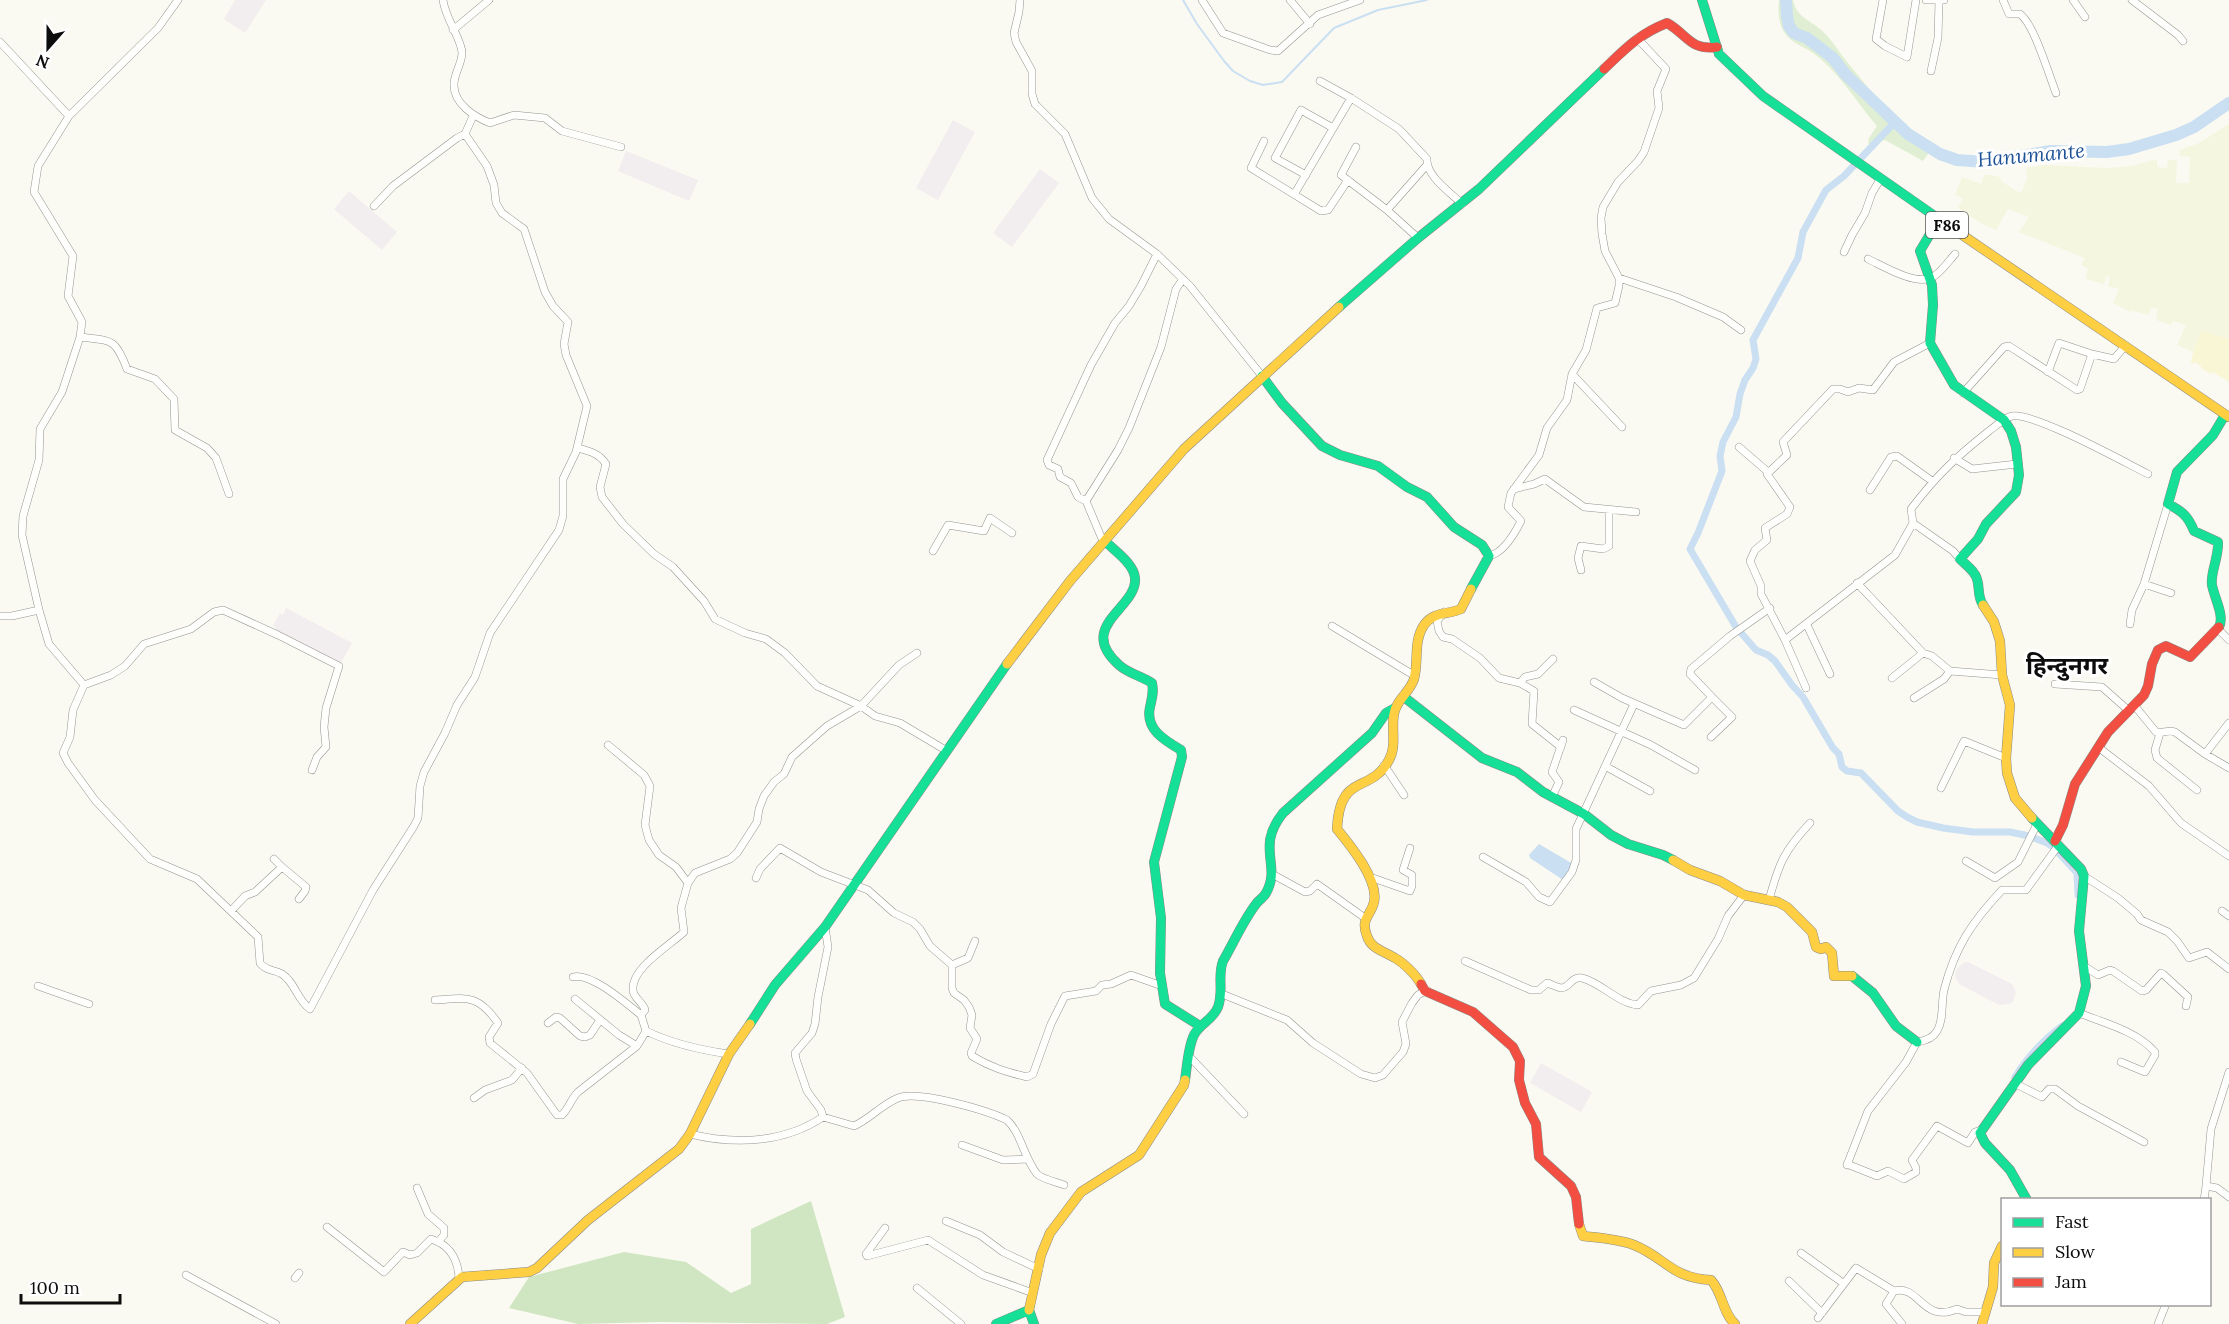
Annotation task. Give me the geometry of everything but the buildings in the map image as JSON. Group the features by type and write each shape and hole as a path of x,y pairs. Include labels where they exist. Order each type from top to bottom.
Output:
{"main road":[{"name":"F86","path":"1702,0 1723,59 1763,96 2227,416"},
{"path":"410,1324 459,1278 471,1275 529,1272 537,1268 588,1220 679,1149 690,1134 729,1054 775,985 825,927 998,676 1062,591 1184,449 1262,376 1418,238 1462,204 1637,38 1667,23 1675,27 1696,47 1703,50 1717,47"},
{"path":"1939,219 1920,250 1930,279 1933,305 1930,343 1948,377 1964,393 2004,420 2011,431 2016,447 2019,475 2016,492 1986,524 1978,539 1960,559 1978,581 1979,599 1997,628 2000,641 2002,675 2010,705 2007,773 2015,798 2033,832 2056,847 2081,869 2084,876 2079,931 2086,986 2079,1013 2028,1065 1981,1130 1982,1142 2003,1161 2025,1191 2027,1198"},
{"path":"1034,1324 1029,1310 1041,1255 1050,1233 1081,1192 1139,1155 1184,1085 1193,1036 1200,1026 1213,1017 1222,994 1220,969 1223,961 1256,904 1266,893 1272,874 1268,846 1274,824 1283,813 1372,733 1386,713 1395,708 1404,697 1415,676 1416,647 1421,631 1432,616 1444,612 1453,613 1461,609 1489,556 1482,545 1454,527 1427,497 1407,487 1378,466 1331,452 1322,446 1296,420 1262,376"},
{"path":"2056,847 2075,784 2108,732 2148,686 2152,664 2161,647 2166,646 2190,657 2217,628 2221,619 2211,582 2219,554 2218,542 2194,531 2189,518 2168,504 2177,472 2213,435 2227,416"},
{"path":"1106,542 1135,575 1131,591 1110,618 1105,629 1104,640 1107,649 1115,662 1123,669 1152,683 1154,695 1149,713 1150,723 1163,740 1181,750 1182,757 1154,862 1159,890 1160,973 1163,998 1169,1008 1200,1026"},
{"path":"1404,697 1482,758 1517,772 1552,797 1584,814 1601,829 1628,844 1663,855 1690,870 1720,881 1744,895 1769,900 1787,907 1812,932 1816,947 1821,949 1826,947 1831,950 1834,960 1834,976 1851,975 1858,980 1880,1002 1892,1023 1917,1042"},
{"path":"1395,708 1393,745 1388,761 1376,774 1346,792 1341,800 1337,824 1339,832 1355,851 1370,877 1375,896 1365,918 1367,938 1375,948 1396,958 1418,979 1425,991 1473,1012 1513,1047 1520,1061 1519,1080 1525,1103 1536,1124 1539,1157 1571,1186 1575,1194 1583,1236 1637,1246 1682,1275 1711,1280 1720,1293 1728,1318 1735,1324"},
{"path":"1982,1324 1982,1312 1993,1289 1993,1260 2001,1247"},
{"path":"996,1324 1029,1310"}],"street":[{"path":"84,685 49,644 22,535 23,516 39,460 40,429 62,392 80,337 82,322 68,296 73,256 34,192 39,166 69,116 158,28 178,0"},
{"path":"443,0 444,9 462,52 453,85 458,100 473,116 490,123 514,115 545,118 562,131 621,147"},
{"path":"453,30 489,0"},
{"path":"1020,0 1014,33 1016,42 1032,71 1032,94 1035,104 1065,134 1092,198 1109,219 1157,254 1183,279 1262,376"},
{"path":"1202,0 1223,33 1278,51 1318,15 1350,1 1360,0"},
{"path":"1290,0 1310,24"},
{"path":"1883,0 1876,39 1906,57 1916,0"},
{"path":"1926,0 1942,1 1931,71"},
{"path":"2003,0 2009,14 2020,14 2025,18 2056,93"},
{"path":"2073,0 2085,17"},
{"path":"2132,0 2183,41"},
{"path":"1489,556 1494,555 1506,543 1521,520 1508,507 1508,501 1539,455 1547,428 1564,406 1572,374 1586,350 1597,308 1616,303 1619,278 1605,251 1601,226 1603,207 1618,182 1644,152 1659,108 1658,92 1666,69 1637,38"},
{"path":"0,42 69,116"},
{"path":"1320,81 1399,129 1427,159 1426,166 1388,210"},
{"path":"1295,193 1351,98"},
{"path":"1306,175 1275,158 1301,110 1334,128"},
{"path":"374,206 393,186 465,134 473,116"},
{"path":"312,770 317,757 326,747 324,727 326,708 339,666 223,610 214,612 190,629 144,644 125,666 111,675 84,685 73,710 70,737 63,753 95,800 150,859 197,879 258,937 259,958 263,967 284,975 305,1006 310,1009 373,890 418,818 420,786 424,772 457,705 475,677 490,633 559,530 563,516 563,479 577,447 587,406 566,355 564,344 568,322 545,292 524,229 502,213 496,203 494,185 487,166 465,134"},
{"path":"1264,141 1251,168 1321,211 1328,210 1348,180"},
{"path":"1356,147 1341,175 1388,210 1418,238"},
{"path":"1426,166 1462,204"},
{"path":"1844,252 1881,178"},
{"path":"1106,542 1102,539 1086,501 1078,497 1071,483 1063,479 1058,469 1049,465 1047,460 1091,365 1114,323 1129,306 1157,254"},
{"path":"1868,259 1909,278 1930,279 1955,254"},
{"path":"1619,278 1676,297 1723,317 1741,330"},
{"path":"1086,501 1119,450 1129,428 1161,347 1176,289 1183,279"},
{"path":"80,337 110,341 120,350 127,369 155,379 174,399 175,430 207,448 216,458 229,494"},
{"path":"1768,472 1787,455 1783,442 1833,389 1848,392 1859,388 1873,390 1894,362 1930,343"},
{"path":"2048,372 2059,343 2114,359 2125,346"},
{"path":"1964,393 2004,347 2009,346 2070,387 2080,389 2092,354"},
{"path":"1572,374 1623,427"},
{"path":"1785,640 1895,555 1913,523 1911,509 1932,482 1954,458 2004,420 2013,416 2044,422 2148,474"},
{"path":"577,447 595,452 603,459 606,464 600,487 602,497 623,524 654,554 674,567 704,601 715,619 745,633 766,639 785,653 817,687 861,706 875,716 900,723 947,751"},
{"path":"1739,447 1768,472 1768,476 1790,507 1787,514 1765,528 1767,540 1755,550 1750,561 1761,586 1761,594 1770,608 1806,688"},
{"path":"1870,490 1891,457 1894,456 1932,482"},
{"path":"1954,458 1972,469 2017,464"},
{"path":"1514,489 1545,479 1584,507 1636,512"},
{"path":"2130,624 2132,610 2144,584 2168,504"},
{"path":"1581,570 1578,558 1581,546 1604,549 1609,546 1609,510"},
{"path":"933,551 948,525 984,531 990,518 1012,532"},
{"path":"1913,523 1953,551 1960,559"},
{"path":"1857,583 1923,653 1932,656 1950,671 2002,675"},
{"path":"2144,584 2171,593"},
{"path":"1711,737 1732,717 1694,679 1690,674 1691,669 1770,608"},
{"path":"0,616 20,615 39,610"},
{"path":"1444,612 1437,621 1443,637 1452,639 1480,658 1499,678 1520,683 1534,691 1532,724 1562,743 1552,771 1559,782 1552,797"},
{"path":"1807,625 1830,674"},
{"path":"1332,626 1415,676"},
{"path":"2217,628 2229,640"},
{"path":"641,1016 645,1010 643,1003 634,995 632,989 642,967 684,932 681,908 688,883 695,873 730,859 737,853 757,822 764,796 774,782 784,774 792,757 827,726 861,706 899,665 918,653"},
{"path":"1892,678 1923,653"},
{"path":"1520,683 1525,677 1538,674 1553,659"},
{"path":"1914,698 1944,679 1950,671"},
{"path":"1594,682 1635,704 1684,725 1712,697"},
{"path":"2055,684 2102,687 2131,707 2156,732 2170,730 2175,732 2229,768"},
{"path":"1483,856 1526,882 1539,897 1550,902 1575,866 1576,829 1635,704"},
{"path":"1574,710 1651,745 1695,770"},
{"path":"2205,754 2229,723"},
{"path":"2160,733 2155,750 2157,758 2197,790"},
{"path":"1941,788 1964,741 2006,758"},
{"path":"608,746 644,775 650,786 645,825 649,840 659,855 676,867 688,883"},
{"path":"2098,747 2149,786 2181,823 2229,856"},
{"path":"1384,765 1404,795"},
{"path":"1605,766 1650,791"},
{"path":"1769,900 1779,865 1791,843 1810,823"},
{"path":"1966,861 1995,878 2018,862 2033,832"},
{"path":"1981,1130 1976,1132 1968,1143 1937,1126 1912,1160 1916,1172 1904,1179 1888,1171 1875,1176 1847,1165 1868,1112 1906,1062 1917,1042 1925,1041 1936,1034 1941,1024 1944,991 1965,933 1978,915 2002,890 2026,890 2056,847"},
{"path":"756,878 760,869 780,848 821,872 852,886 868,890 894,913 913,922 930,946 952,965 954,993 964,1000 972,1015 970,1028 977,1039 971,1053 972,1056 992,1068 1027,1077 1033,1074 1051,1024 1065,996 1096,991 1102,985 1111,984 1131,975 1162,986"},
{"path":"1370,877 1410,891 1412,875 1403,870 1410,848"},
{"path":"274,859 306,887 299,899"},
{"path":"231,911 245,896 255,892 282,867"},
{"path":"1272,874 1305,892 1310,891 1317,884 1365,918"},
{"path":"2084,876 2118,898 2141,920 2168,932 2177,940 2189,958 2207,952 2229,969"},
{"path":"1465,961 1531,990 1539,990 1547,983 1561,988 1566,987 1577,978 1629,1003 1638,1005 1651,991 1681,985 1694,978 1718,939 1728,916 1744,895"},
{"path":"823,1117 821,1110 807,1091 795,1059 795,1053 812,1033 816,1024 818,997 828,947 825,927"},
{"path":"952,965 968,958 975,941"},
{"path":"2084,966 2098,975 2113,971 2142,991 2163,974 2188,997 2186,1006"},
{"path":"573,977 579,976 598,983 641,1016 646,1031 666,1041 690,1048 729,1054"},
{"path":"38,986 89,1004"},
{"path":"1222,994 1287,1020 1313,1043 1361,1074 1375,1078 1383,1075 1403,1052 1406,1044 1402,1030 1404,1017 1418,995 1425,991"},
{"path":"435,1000 464,998 477,1001 487,1007 498,1023 489,1037 490,1043 527,1073 557,1115 562,1115 578,1092 638,1046 646,1031"},
{"path":"575,999 600,1020 638,1046"},
{"path":"2079,1013 2106,1022 2155,1052 2145,1072 2121,1062"},
{"path":"548,1023 556,1017 561,1018 580,1036 585,1037 590,1035 600,1020"},
{"path":"1189,1056 1244,1114"},
{"path":"474,1098 485,1090 512,1080 522,1068"},
{"path":"2204,1198 2211,1129 2229,1072"},
{"path":"2016,1084 2042,1097 2049,1089 2055,1089 2078,1106 2144,1142"},
{"path":"690,1134 742,1141 770,1138 809,1126 823,1117 854,1126 890,1101 901,1097 949,1102 1007,1120 1016,1132 1022,1150 1038,1174 1064,1185"},
{"path":"962,1145 1003,1160 1028,1159"},
{"path":"2206,1186 2217,1188 2229,1197"},
{"path":"417,1188 429,1214 444,1228 445,1232 438,1242"},
{"path":"945,1221 980,1235 1003,1252 1039,1269"},
{"path":"327,1227 384,1272 403,1252 410,1256 417,1253 431,1239 438,1242 452,1255 458,1264 459,1278"},
{"path":"885,1228 866,1254 867,1256 928,1240 983,1275 1033,1293"},
{"path":"1801,1253 1843,1283"},
{"path":"1789,1281 1820,1316 1856,1268 1894,1291"},
{"path":"186,1275 276,1324"},
{"path":"917,1288 961,1324"},
{"path":"1902,1324 1886,1304 1894,1291 1899,1289 1907,1292 1925,1310 1935,1316 1953,1313 1957,1309 1966,1312 1982,1312"},
{"path":"2158,1324 2166,1306"}],"shaded area":[{"path":"235,0 266,0 245,33 224,19"},
{"path":"953,120 975,132 938,200 916,188"},
{"path":"626,151 698,180 689,201 618,171"},
{"path":"1040,169 1059,183 1012,247 993,233"},
{"path":"349,191 397,232 382,250 334,209"},
{"path":"286,608 352,643 341,663 337,661 336,663 275,631 276,628 273,626 280,613 283,615"},
{"path":"1968,962 2012,984 2016,992 2013,1002 1999,1005 1959,984 1955,976 1956,970 1963,963"},
{"path":"1541,1063 1592,1092 1581,1112 1530,1083"}],"green space":[{"path":"1779,0 1793,0 1800,14 1827,36 1885,106 1908,127 1935,144 1923,161 1885,140 1879,141 1874,149 1868,143 1877,126 1825,63 1787,36 1780,20"},
{"path":"2229,124 2229,339 2202,332 2193,352 2177,345 2186,325 2173,321 2171,325 2156,320 2158,309 2151,308 2148,315 2131,310 2130,312 2113,303 2119,289 2108,286 2110,277 2106,276 2104,284 2085,279 2088,269 2081,265 2085,258 2019,232 2029,217 2008,209 1996,230 1958,208 1963,199 1955,195 1962,177 1981,184 1985,174 2000,177 2001,181 2016,191 2022,192 2027,178 2026,168 2043,165 2107,168 2131,166 2157,159 2157,167 2167,168 2168,160 2177,160 2176,183 2189,183 2190,157 2180,156 2180,150 2199,143"},
{"path":"811,1201 845,1317 827,1324 659,1322 578,1324 509,1308 529,1277 624,1252 686,1262 731,1293 751,1284 751,1229"}],"sand":[{"path":"2202,331 2229,339 2229,382 2213,372 2211,374 2195,362 2191,363"}],"water":[{"path":"1539,844 1573,864 1563,880 1530,858 1529,855"}],"waterway":[{"path":"1183,0 1197,24 1233,71 1250,81 1263,85 1282,82 1334,28 1378,10 1427,0"},
{"name":"Hanumante","path":"1786,0 1789,26 1794,33 1807,38 1833,58 1846,75 1908,134 1940,154 1957,160 1985,162 2051,151 2107,152 2129,149 2176,135 2194,127 2229,103"},
{"path":"1894,123 1844,176 1826,190 1803,232 1798,258 1753,340 1756,359 1740,394 1736,417 1723,442 1720,456 1722,471 1690,549 1736,627 1756,650 1775,661 1803,697 1833,748 1839,754 1842,767 1847,771 1861,773 1898,811 1917,822 1973,832 2010,832 2047,843 2077,873 2078,895"},
{"path":"2015,1077 2036,1049 2062,1026"}],"traffic: fast":[{"path":"1702,0 1719,54 1763,96 1936,217"},
{"path":"1339,307 1418,238 1479,189 1604,69"},
{"path":"1939,219 1920,251 1932,285 1930,343 1954,385 2004,420 2011,431 2016,447 2019,475 2016,492 1986,524 1978,539 1960,559 1976,576 1983,605"},
{"path":"1262,376 1282,403 1322,446 1340,455 1378,466 1407,487 1427,497 1454,527 1482,545 1489,556 1471,589"},
{"path":"2219,627 2221,617 2212,580 2218,542 2194,531 2184,514 2168,504 2177,472 2213,435 2225,415"},
{"path":"1106,542 1128,563 1135,578 1128,599 1106,628 1103,639 1107,651 1123,668 1152,683 1150,722 1162,738 1181,750 1182,757 1154,862 1161,918 1160,973 1165,1004 1200,1026"},
{"path":"750,1024 775,985 825,927 1007,664"},
{"path":"1404,697 1482,758 1517,772 1543,792 1584,814 1611,835 1628,844 1673,860"},
{"path":"1185,1080 1194,1035 1218,1007 1223,961 1247,917 1265,894 1270,883 1270,846 1275,825 1283,813 1372,733 1386,713 1395,708"},
{"path":"2026,1198 2010,1170 1985,1143 1980,1133 2028,1065 2079,1013 2086,986 2079,931 2084,876 2081,869 2032,818"},
{"path":"1852,976 1873,993 1896,1026 1917,1042"},
{"path":"1029,1310 1034,1324"},
{"path":"996,1324 1029,1310"}],"traffic: slow":[{"path":"1936,217 2229,417"},
{"path":"1007,664 1070,581 1184,449 1339,307"},
{"path":"1421,984 1402,963 1375,947 1369,940 1365,925 1374,902 1372,884 1362,863 1337,829 1339,811 1350,791 1381,771 1389,760 1393,743 1395,709 1414,679 1418,638 1424,625 1436,615 1461,609 1471,589"},
{"path":"1983,605 1994,622 2000,641 2002,675 2010,705 2007,773 2015,798 2032,818"},
{"path":"1673,860 1690,870 1720,881 1744,895 1778,902 1787,907 1812,932 1816,947 1821,949 1826,947 1832,953 1834,976 1852,976"},
{"path":"410,1324 462,1277 529,1272 537,1268 588,1220 679,1149 690,1134 729,1054 750,1024"},
{"path":"1029,1310 1041,1255 1050,1233 1081,1192 1139,1155 1185,1080"},
{"path":"1579,1224 1583,1236 1628,1243 1645,1250 1687,1276 1711,1280 1727,1314 1735,1324"},
{"path":"1982,1324 1993,1287 1994,1263 2001,1248"}],"traffic: jam":[{"path":"1604,69 1640,37 1667,23 1695,44 1708,48 1717,47"},
{"path":"2055,841 2063,825 2075,784 2108,732 2144,695 2158,650 2166,646 2190,657 2219,627"},
{"path":"1421,984 1425,991 1473,1012 1513,1047 1520,1061 1519,1080 1525,1103 1536,1124 1539,1157 1571,1186 1576,1197 1579,1224"}],"district":[{"name":"हिन्दुनगर","path":"2067,666"}]}
